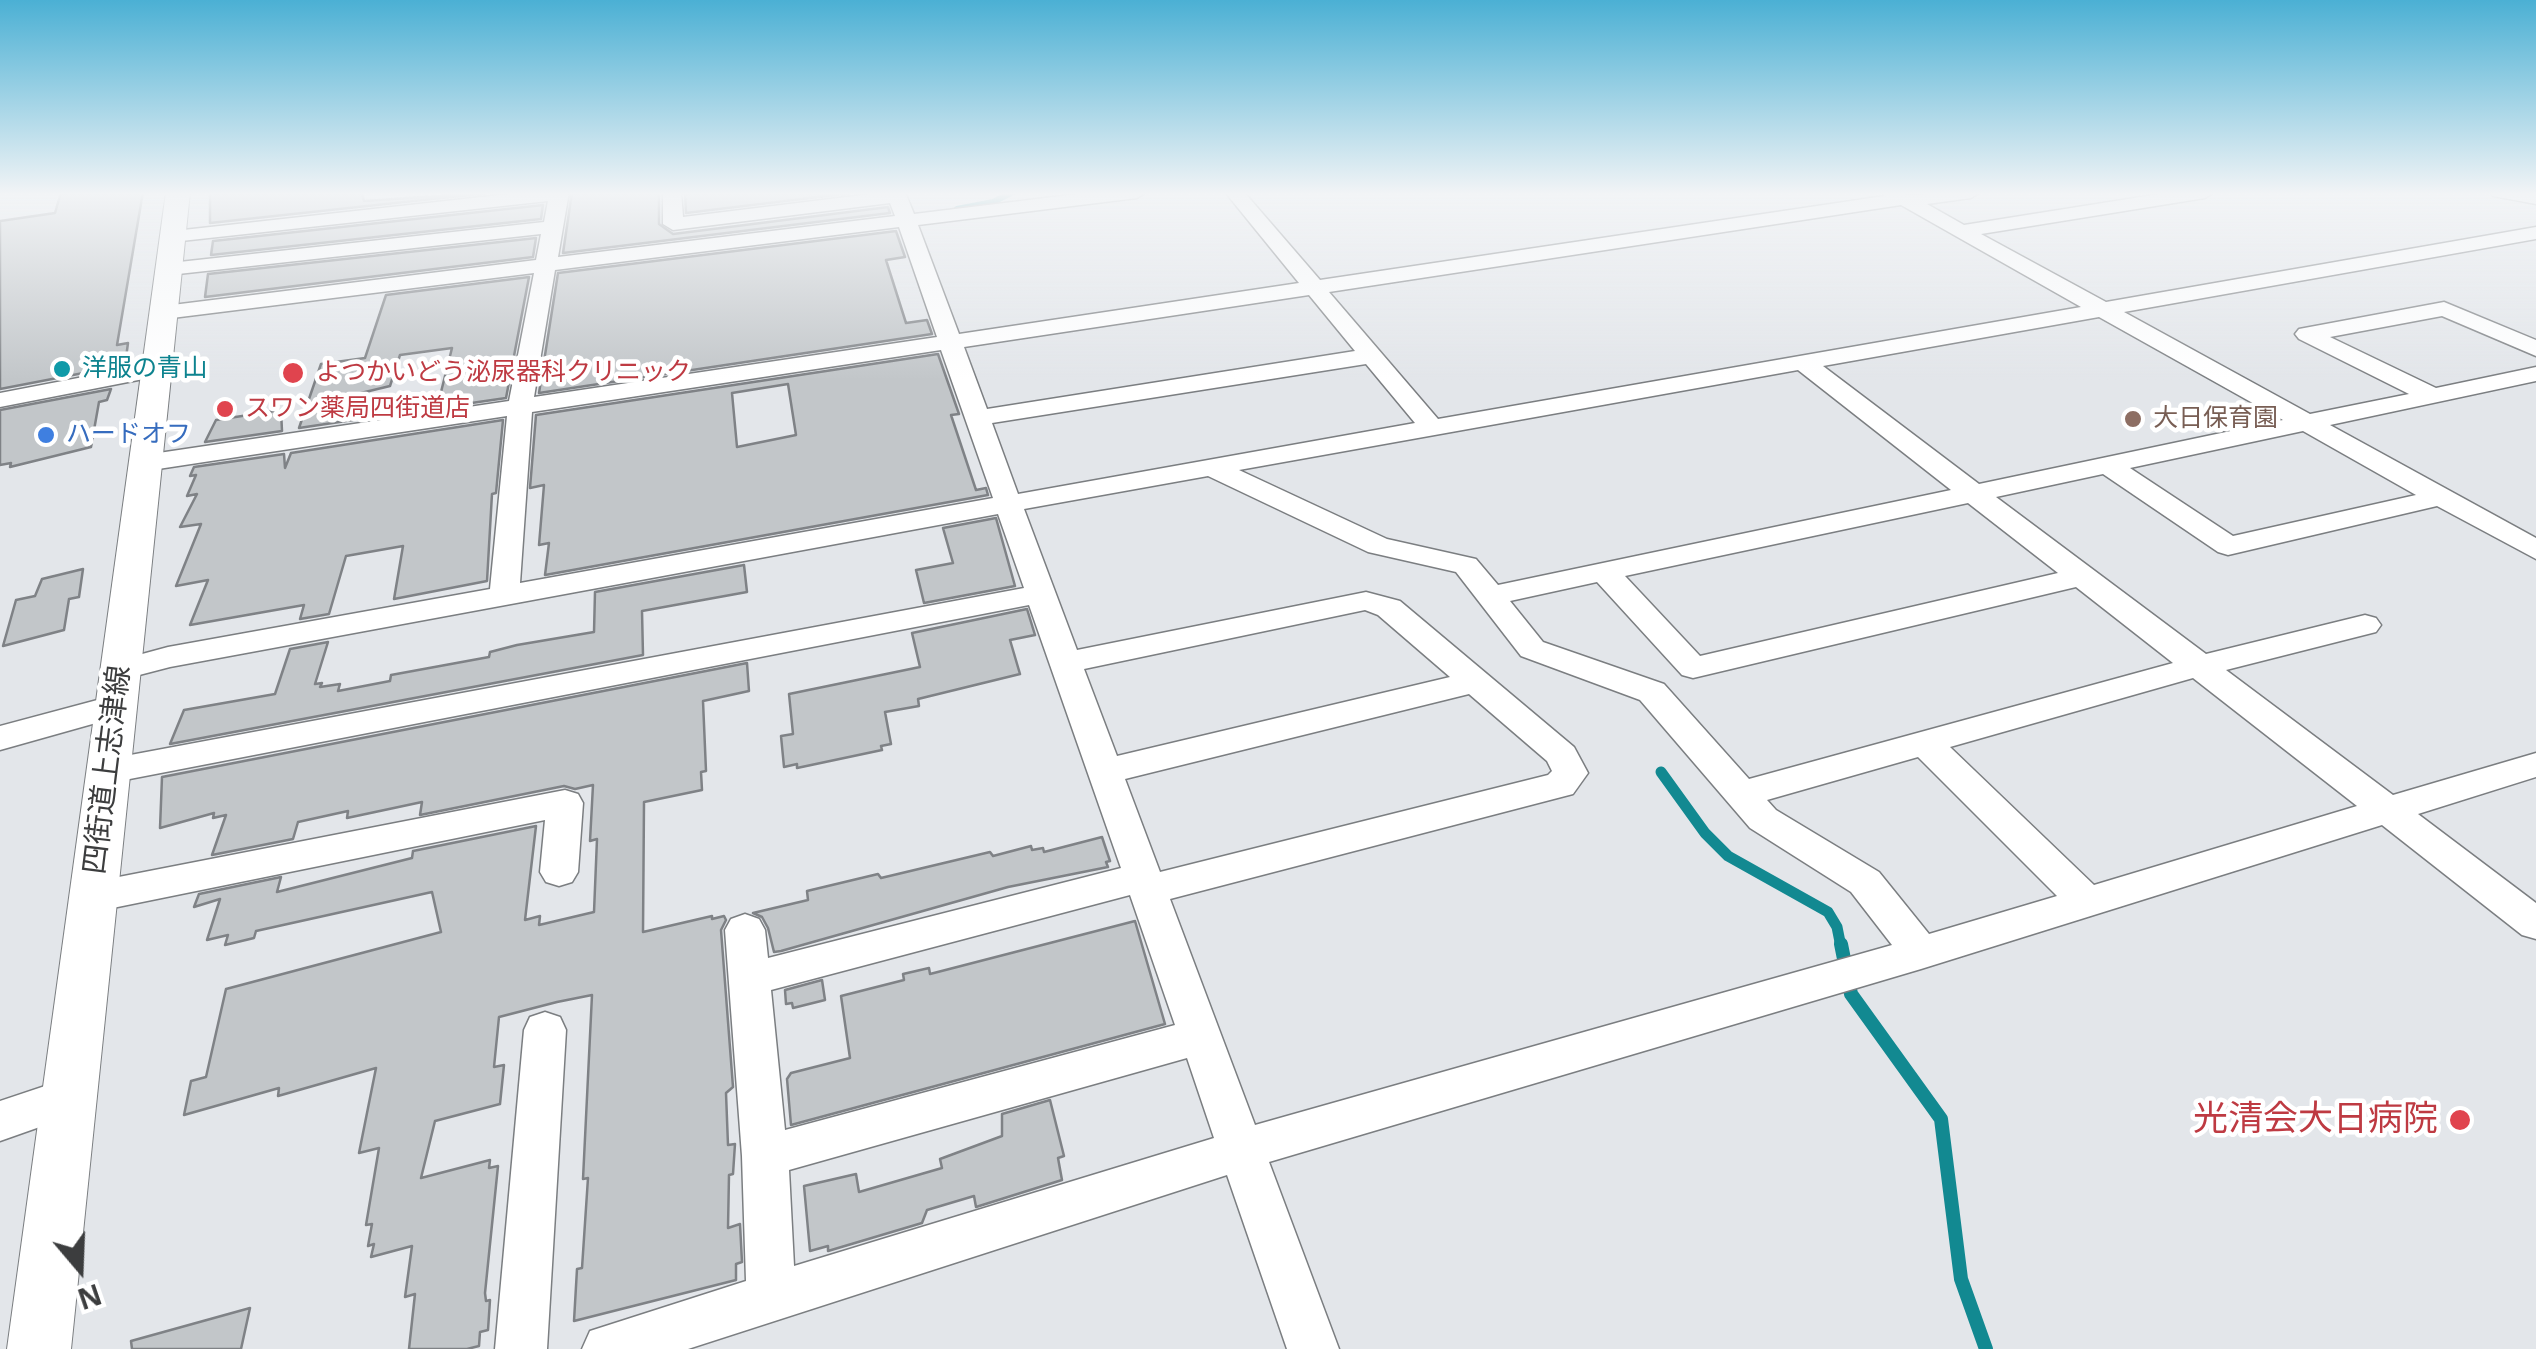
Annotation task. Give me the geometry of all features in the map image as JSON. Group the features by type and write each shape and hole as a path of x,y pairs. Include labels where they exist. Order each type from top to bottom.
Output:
{"main road":[{"name":"四街道上志津線","path":"39,1349 171,255"}],"street":[{"path":"504,597 520,407 546,255"},
{"path":"164,312 598,255"},
{"path":"928,255 952,342 1008,506 1043,593 1198,1037 1314,1349"},
{"path":"1286,255 1432,429"},
{"path":"145,463 1527,255"},
{"path":"2005,255 2536,550"},
{"path":"0,738 118,688 168,657 2413,255"},
{"path":"2433,396 2306,334 2444,309 2536,349"},
{"path":"978,418 1372,356"},
{"path":"1806,365 2536,924"},
{"path":"0,400 156,370"},
{"path":"1490,596 2536,374"},
{"path":"2108,465 2228,546 2442,497"},
{"path":"1212,467 1378,546 1466,565 1532,650 1652,692 1763,819 1865,882 1921,952"},
{"path":"1604,572 1693,668 2081,576"},
{"path":"108,770 1043,593"},
{"path":"751,979 1560,784 1570,772 1562,755 1389,608 1366,601 1066,663"},
{"path":"1742,794 2196,667 2365,624"},
{"path":"1106,770 1448,691 1470,680"},
{"path":"1925,743 2087,902"},
{"path":"608,1349 1241,1150 1921,952 2536,765"},
{"path":"93,897 565,803 560,872"},
{"path":"745,930 765,1156 770,1300"},
{"path":"522,1349 544,1030"},
{"path":"765,1156 1198,1037"},
{"path":"0,1122 69,1097"}],"building":[{"path":"0,255 132,255 117,345 128,343 125,365 0,389"},
{"path":"382,255 533,255 205,297 208,274"},
{"path":"703,255 904,255 886,260 906,323 927,320 932,334 539,393 558,273"},
{"path":"529,277 506,398 437,408 452,348 400,355 390,386 361,393 353,420 299,428 321,364 365,358 386,295"},
{"path":"938,354 959,414 951,415 976,490 986,488 988,495 545,575 549,543 539,545 544,485 530,488 536,415","holes":["788,384 796,435 737,447 732,393"]},
{"path":"111,389 107,400 99,402 91,447 10,467 11,463 0,465 0,410"},
{"path":"281,410 282,431 205,442 216,420"},
{"path":"503,420 496,493 492,494 487,581 394,599 403,546 346,556 329,614 300,619 304,605 190,625 208,580 176,586 201,524 180,527 197,494 187,496 196,475 190,476 194,467 284,454 285,468 291,453"},
{"path":"996,518 1015,586 924,603 916,570 953,563 943,528"},
{"path":"744,565 747,592 642,611 643,655 170,744 184,710 275,694 290,649 328,642 315,684 340,684 338,691 390,681 391,675 489,657 490,652 517,645 594,632 595,592"},
{"path":"83,569 79,597 69,599 64,630 3,646 16,600 35,596 42,579"},
{"path":"1027,609 1035,635 1010,640 1020,674 918,699 919,706 885,712 891,744 881,746 882,750 797,768 797,764 784,767 781,736 793,734 789,694 920,667 912,633"},
{"path":"747,663 749,691 703,701 706,771 701,772 702,790 644,802 643,932 712,916 724,916 726,920 721,930 733,1087 726,1093 728,1145 735,1144 733,1174 729,1175 728,1228 740,1224 742,1262 736,1264 736,1280 574,1321 588,1178 583,1179 592,995 557,1002 499,1017 494,1067 504,1065 500,1104 435,1121 421,1178 490,1160 489,1168 498,1166 485,1293 486,1301 490,1300 488,1330 480,1332 479,1346 467,1349 409,1349 415,1294 405,1297 412,1246 371,1257 374,1244 368,1246 372,1224 366,1225 379,1148 359,1153 376,1068 278,1096 279,1088 184,1115 191,1081 206,1077 226,989 441,932 432,892 256,931 254,938 225,945 228,935 207,940 220,899 194,907 199,894 281,877 277,892 412,858 413,851 536,826 525,920 540,916 539,925 594,912 597,839 590,841 593,785 575,789 564,786 420,815 422,802 347,818 348,811 298,822 293,839 212,855 226,815 213,818 214,813 160,828 162,777"},
{"path":"1102,837 1110,861 1106,862 1108,867 1008,887 781,951 774,952 768,928 762,917 753,913 808,900 807,891 878,874 881,878 1031,846 1032,850 1043,848 1044,852"},
{"path":"1135,921 1165,1024 791,1125 787,1079 791,1073 850,1058 841,996 904,980 903,974 929,968 930,974"},
{"path":"822,980 825,1000 793,1008 792,1003 786,1004 785,990"},
{"path":"1050,1100 1064,1156 1058,1158 1062,1180 976,1207 974,1196 927,1210 922,1223 828,1251 828,1246 810,1251 804,1186 856,1174 859,1192 942,1168 940,1159 1002,1136 1002,1114"},
{"path":"250,1308 241,1349 132,1349 131,1341"}],"waterway":[{"path":"1661,772 1705,833 1728,856 1828,912 1837,927 1841,947"},
{"path":"1841,944 1851,994 1941,1119 1961,1279 1986,1349"}],"place":[{"name":"洋服の青山","path":"62,369"},
{"name":"よつかいどう泌尿器科クリニック","path":"293,373"},
{"name":"スワン薬局四街道店","path":"225,409"},
{"name":"大日保育園","path":"2133,419"},
{"name":"ハードオフ","path":"46,435"},
{"name":"光清会大日病院","path":"2460,1120"}]}
